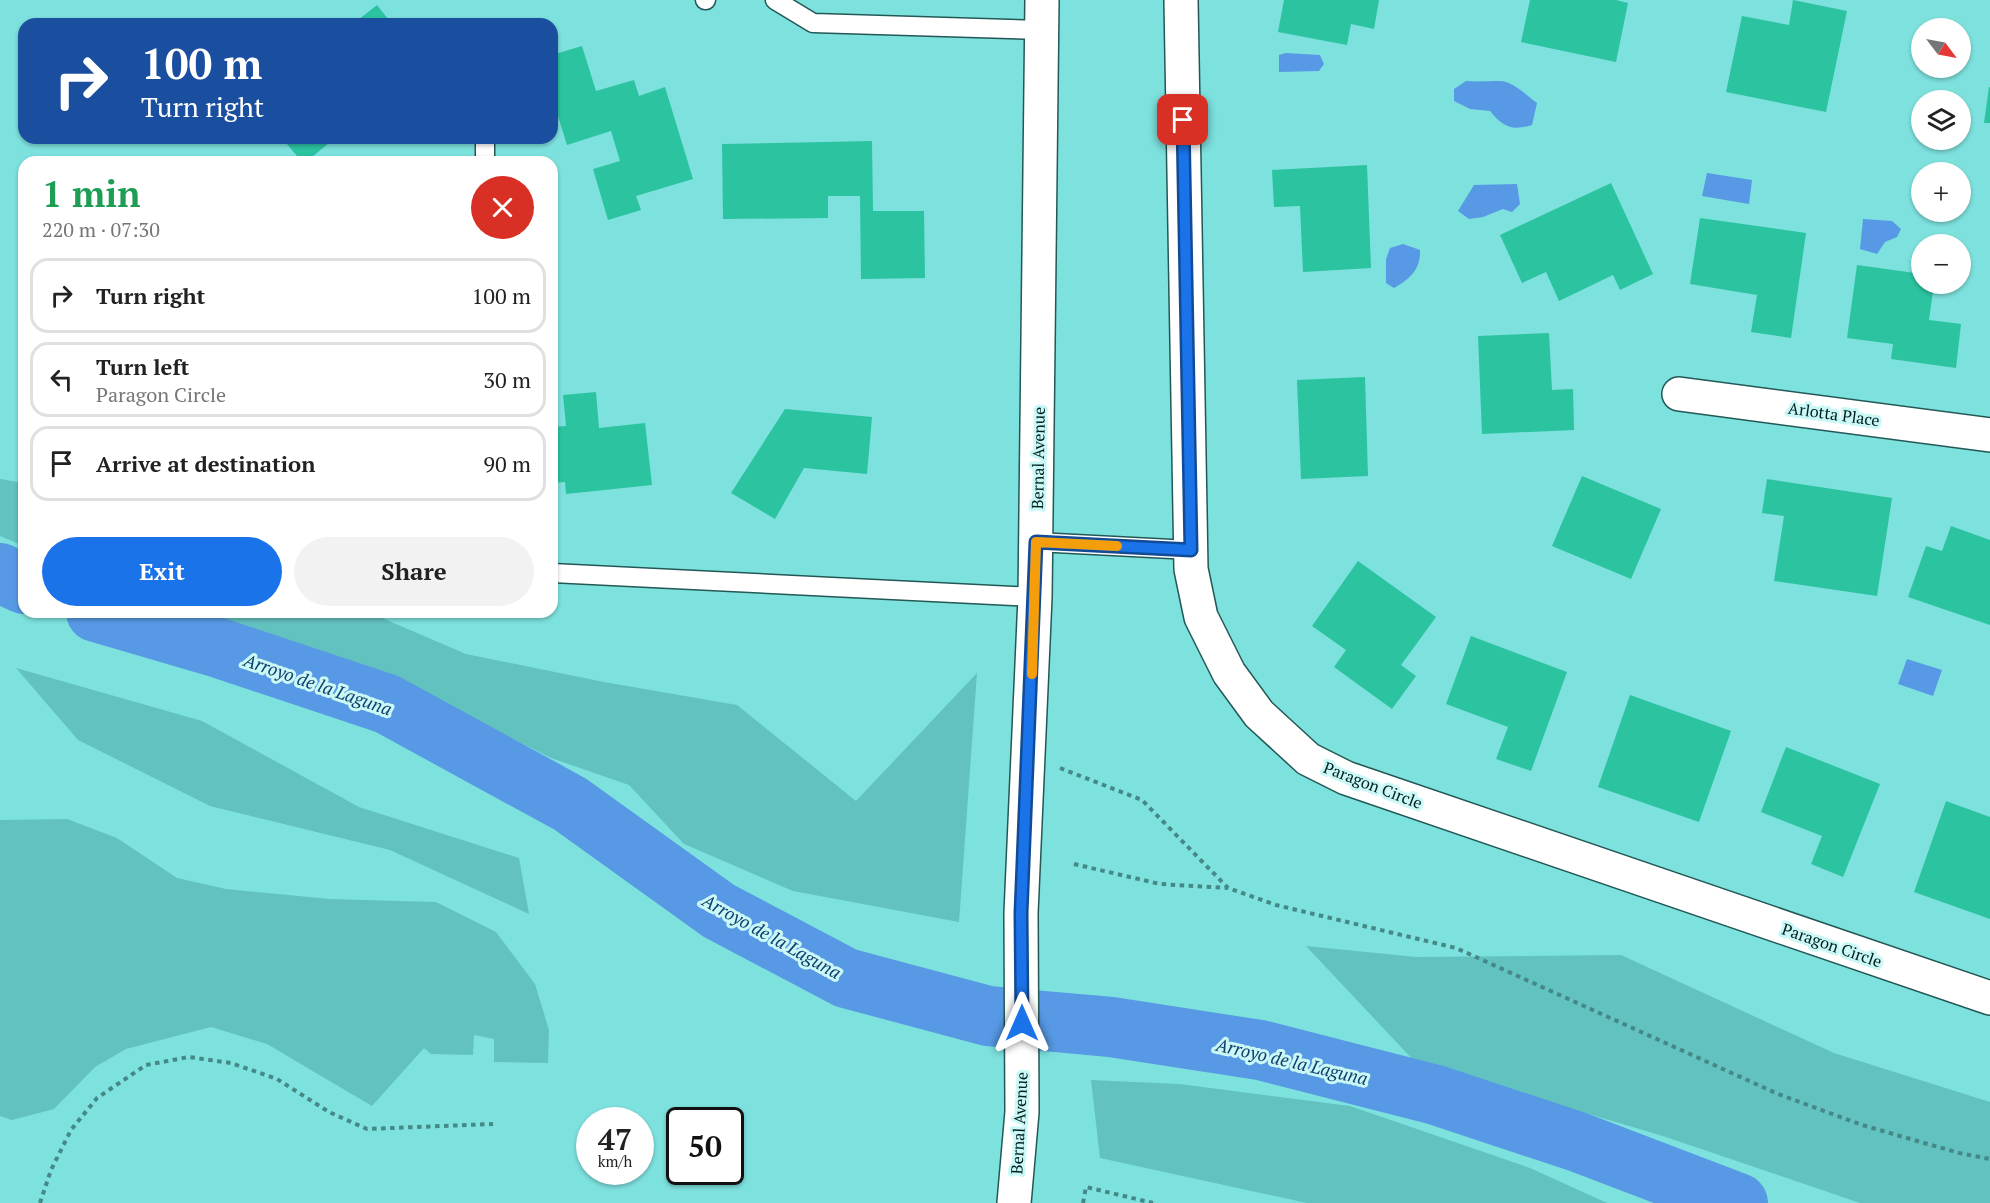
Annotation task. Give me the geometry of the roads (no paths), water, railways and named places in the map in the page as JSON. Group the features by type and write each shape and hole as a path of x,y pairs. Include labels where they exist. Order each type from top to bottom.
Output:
{"street":[{"name":"Paragon Circle","path":"1180,0 1191,569 1201,617 1229,674 1259,714 1308,759 1346,778 1990,998"},
{"name":"Bernal Avenue","path":"1014,1203 1022,1112 1021,913 1035,597 1042,15"},
{"name":"Arlotta Place","path":"1679,394 1990,435"}],"lane":[{"path":"775,0 813,23 1042,15"},
{"path":"1036,542 1191,550"},
{"path":"558,573 1035,597"}],"waterway":[{"name":"Arroyo de la Laguna","path":"0,573 18,581"},
{"name":"Arroyo de la Laguna","path":"116,618 219,648 387,704 570,804 719,911 846,978 988,1016 1111,1027 1260,1050 1436,1095 1578,1142 1738,1203"}]}
